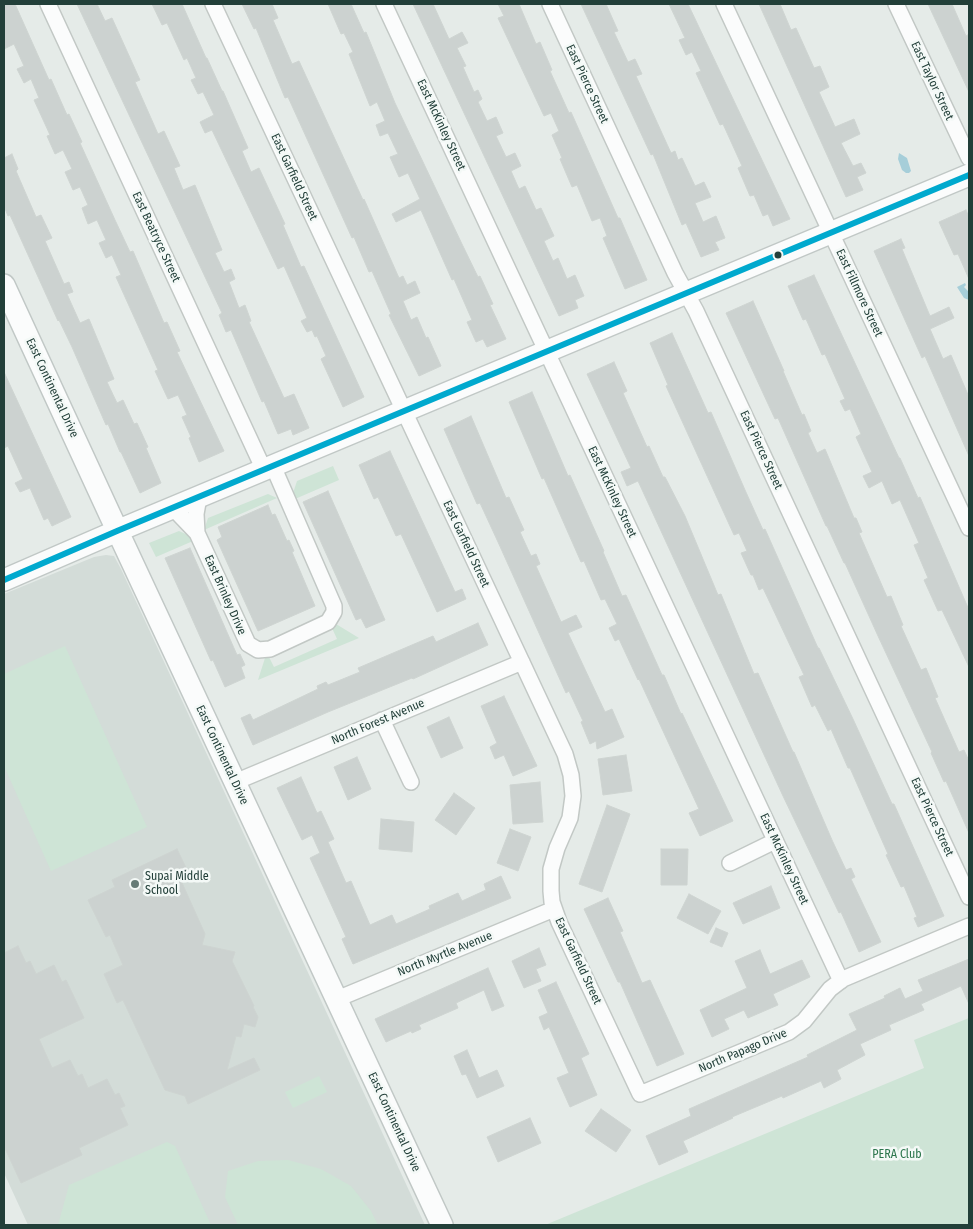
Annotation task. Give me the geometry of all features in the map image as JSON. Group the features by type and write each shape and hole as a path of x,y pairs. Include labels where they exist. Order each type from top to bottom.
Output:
{"street":[{"name":"East Beatryce Street","path":"48,4 334,606 332,618 323,625 270,649 258,650"},
{"name":"East Garfield Street","path":"213,4 565,754 573,785 572,807 570,818 557,848 552,869 551,891 554,909 640,1094"},
{"name":"East McKinley Street","path":"384,4 841,981"},
{"name":"East Pierce Street","path":"550,4 969,897"},
{"name":"East Fillmore Street","path":"724,4 969,528"},
{"name":"East Taylor Street","path":"896,4 969,158"},
{"path":"4,580 969,175"},
{"name":"East Continental Drive","path":"4,284 117,531 442,1225"},
{"name":"East Brinley Drive","path":"199,497 196,514 198,534 245,640 258,650"},
{"name":"East Brinley Drive","path":"173,508 198,534"},
{"name":"North Forest Avenue","path":"235,782 522,662"},
{"path":"382,720 410,782"},
{"path":"730,863 775,841"},
{"name":"North Myrtle Avenue","path":"336,999 554,909"},
{"name":"North Papago Drive","path":"640,1094 789,1032 804,1020 822,997 841,981 969,926"}],"shaded area":[{"name":"Supai Middle School","path":"114,556 121,569 425,1225 28,1225 4,1173 4,594 94,557"}],"green space":[{"path":"333,466 339,480 295,499 293,493 297,481"},
{"path":"268,494 277,498 204,530 208,518"},
{"path":"179,531 190,536 193,541 156,557 149,543"},
{"path":"336,624 359,638 258,680 265,658 269,657 274,667 337,639 332,628"},
{"path":"65,646 147,827 51,871 4,766 4,674"},
{"name":"PERA Club","path":"969,1018 969,1225 545,1225 924,1068 914,1040"},
{"path":"319,1076 327,1092 293,1108 285,1092"},
{"path":"167,1142 175,1146 211,1225 58,1225 69,1185"},
{"path":"288,1160 321,1169 351,1186 371,1211 378,1225 238,1225 225,1197 228,1171 258,1161"}],"water":[{"path":"899,153 907,158 911,171 909,173 902,170 898,159"},
{"path":"965,283 964,287 969,292 969,300 964,298 957,287"}],"building":[{"path":"4,4 15,4 49,80 51,79 67,115 69,114 82,142 80,143 130,252 133,251 164,323 167,322 180,351 177,352 224,451 199,462 182,417 187,415 178,395 168,399 155,371 158,370 116,277 121,275 112,255 106,258 99,243 106,240 97,220 88,224 82,208 88,205 80,187 73,190 65,172 72,169 63,150 55,154 47,136 50,135 34,100 39,98 31,79 24,83 17,69 24,66 14,44 4,49"},
{"path":"77,4 97,4 105,21 112,18 140,80 135,82 158,134 164,131 180,166 174,168 183,190 195,185 222,250 215,253 224,272 231,269 235,279 229,282 239,308 245,305 251,321 249,322 284,398 294,394 309,428 293,435 291,429 278,434 231,330 226,332 219,315 222,313"},
{"path":"152,4 182,4 248,148 242,151 251,172 259,168 285,224 283,225 301,267 304,266 364,397 343,407 321,359 326,356 317,336 315,337 312,330 307,332 301,321 307,318 284,266 278,269 212,130 205,133 200,122 214,115 203,92 198,94 191,80 196,78 187,58 184,60 167,23 162,25"},
{"path":"242,4 272,4 278,18 273,20 292,64 299,61 399,278 403,276 407,285 415,281 420,293 403,301 411,320 417,317 441,366 419,376 389,315 391,314 372,271 369,272 354,237 352,238 288,97 285,98 256,28 254,29"},
{"path":"328,4 351,4 364,33 366,32 395,103 478,277 480,276 493,304 490,305 506,339 487,347 483,339 476,342 467,322 472,320 421,210 396,222 392,214 420,199 408,173 399,177 390,157 398,154 388,133 380,136 376,125 385,121 377,102 370,106 349,54 353,52 344,33 341,34"},
{"path":"413,4 433,4 449,39 462,32 468,43 457,48 466,66 463,67 474,92 478,90 482,99 478,102 487,121 496,117 503,133 496,136 506,157 515,153 521,166 511,171 519,189 525,186 536,210 541,208 554,236 544,241 553,261 558,258 567,279 575,275 584,296 575,300 578,308 559,316"},
{"path":"498,4 519,4 536,44 540,42 552,70 550,71 569,113 571,112 647,280 625,289 603,238 607,236 600,218 592,221 577,185 572,187 552,135 559,131 551,113 544,116 498,18 504,16"},
{"path":"581,4 606,4 618,31 614,32 628,62 635,59 642,74 636,76 671,153 675,151 678,160 682,158 695,186 704,182 711,197 695,203 703,222 716,216 725,238 715,242 719,250 701,257 686,223 682,225 653,154 651,155"},
{"path":"669,4 688,4 790,219 773,226 768,214 763,216 754,195 750,196 738,168 742,166 723,124 720,125 696,73 701,71 692,52 686,55 679,40 685,38"},
{"path":"759,4 780,4 791,30 796,28 814,68 820,66 829,87 819,92 835,127 854,119 860,134 841,143 853,166 861,163 866,173 857,177 863,190 846,197"},
{"path":"928,4 952,4 966,36 969,34 969,92"},
{"path":"12,154 18,169 16,171 36,217 41,215 52,238 45,241 64,284 69,282 73,292 67,294 80,323 89,319 114,379 107,382 117,403 123,400 134,424 137,423 148,447 146,448 161,483 140,493 108,424 106,425 72,347 4,206 4,158"},
{"path":"966,210 969,217 969,279 958,254 954,255 939,222"},
{"path":"901,239 905,248 902,249 930,316 949,307 954,318 930,329 943,359 951,355 969,397 969,456 925,356 922,358 874,251"},
{"path":"814,275 918,498 920,497 969,610 969,667 942,610 938,611 924,580 928,578 914,545 919,543 900,500 892,504 882,481 869,488 863,476 872,472 856,437 861,434 850,409 845,411 840,401 845,399 825,354 822,355 806,319 803,320 788,286"},
{"path":"753,301 802,415 804,414 811,431 808,433 817,453 825,449 854,518 856,518 862,532 859,533 887,597 891,596 903,625 901,626 921,670 926,668 938,697 935,698 959,752 964,750 969,761 969,833 845,563 826,526 778,418 775,419 726,313"},
{"path":"672,333 708,413 711,412 818,648 892,804 894,804 944,916 918,927 914,918 917,917 904,886 901,887 886,855 888,854 850,768 848,768 831,729 828,731 815,705 812,707 799,677 804,675 763,588 759,590 753,575 751,575 741,553 747,551 739,533 734,535 666,386 668,385 650,343"},
{"path":"614,362 627,391 623,393 647,447 649,446 663,477 665,477 685,516 718,595 721,594 754,674 758,673 846,870 851,868 855,877 851,879 881,942 859,952 783,796 638,481 627,486 621,472 631,468 587,374"},
{"path":"4,372 71,517 52,526 48,518 44,520 30,488 20,492 15,483 23,479 8,446 4,448"},
{"path":"532,392 568,476 570,475 604,551 622,596 626,595 662,675 664,675 733,821 700,836 689,813 699,809 619,639 615,641 609,628 617,624 605,599 601,600 584,561 581,562 544,478 542,479 509,402"},
{"path":"471,416 506,498 509,497 524,530 520,532 531,556 536,554 540,564 536,566 561,622 576,615 582,627 568,633 605,712 612,709 624,737 597,749 596,741 590,744 581,722 583,721 569,691 566,693 480,503 477,504 444,429"},
{"path":"390,451 455,592 462,589 466,599 437,612 401,534 396,536 378,497 374,499 359,465"},
{"path":"328,491 385,620 366,628 361,618 356,620 303,502"},
{"path":"268,505 272,515 275,514 287,541 289,540 294,551 292,552 315,606 258,631 217,540 222,537 218,527"},
{"path":"190,548 237,655 240,654 245,665 241,667 245,678 225,687 213,660 211,661 165,558"},
{"path":"478,623 488,645 413,679 328,712 253,745 241,718 250,714 253,720 318,689 317,686 326,682 328,685 360,672 358,668 433,636 436,642"},
{"path":"504,696 537,766 513,776 504,755 495,759 490,747 497,743 481,706"},
{"path":"449,717 463,748 441,758 427,727"},
{"path":"626,755 632,791 603,795 598,759"},
{"path":"357,757 371,789 348,800 334,767"},
{"path":"301,777 317,813 321,811 334,839 328,842 346,883 351,881 370,925 392,915 396,924 430,909 429,906 458,893 462,901 486,890 484,884 501,876 511,898 353,964 342,939 346,937 310,858 320,853 312,835 302,840 277,788"},
{"path":"540,782 543,822 513,824 510,785"},
{"path":"454,793 475,808 456,835 435,820"},
{"path":"607,805 630,814 602,892 579,884"},
{"path":"381,819 414,822 412,852 379,849"},
{"path":"510,829 531,837 518,871 497,863"},
{"path":"177,849 187,870 178,874 205,934 202,945 235,952 232,961 258,1017 255,1027 244,1024 241,1037 236,1036 227,1070 254,1058 260,1070 188,1104 185,1096 165,1090 123,1000 117,1003 104,974 123,965 110,935 106,937 88,900 115,887 112,880"},
{"path":"661,849 688,849 687,885 661,885"},
{"path":"771,886 780,908 743,924 733,903"},
{"path":"689,894 721,911 708,934 677,918"},
{"path":"608,898 623,931 620,932 642,983 650,980 684,1054 657,1066 620,982 618,982 584,909"},
{"path":"716,928 728,933 722,947 710,942"},
{"path":"18,946 26,963 30,961 36,974 54,965 62,982 66,980 84,1018 39,1039 52,1068 70,1060 78,1076 82,1074 88,1088 107,1079 115,1095 119,1093 125,1106 120,1108 128,1125 79,1148 82,1155 21,1183 4,1146 4,953"},
{"path":"539,948 546,965 536,969 541,981 524,988 512,961"},
{"path":"760,950 770,974 802,960 810,977 773,994 778,1005 748,1018 744,1010 724,1019 729,1029 712,1037 700,1010 747,988 735,961"},
{"path":"969,959 969,1004 961,986 921,1004 924,1010 889,1025 891,1030 860,1044 865,1055 837,1070 841,1079 824,1088 821,1081 783,1098 782,1096 732,1117 683,1141 688,1152 659,1165 646,1136 691,1116 689,1109 808,1057 807,1055 857,1030 849,1014 885,998 884,996 900,988 905,999 923,991 918,980"},
{"path":"488,968 504,1006 492,1011 484,990 456,1003 458,1008 419,1025 421,1029 412,1033 411,1031 386,1042 375,1019"},
{"path":"556,982 589,1054 581,1058 597,1095 570,1107 557,1078 569,1073 549,1027 544,1030 539,1017 548,1013 538,990"},
{"path":"467,1050 479,1078 497,1070 504,1086 477,1098 466,1074 462,1075 454,1056"},
{"path":"601,1109 631,1130 616,1152 585,1131"},
{"path":"530,1118 541,1143 498,1162 487,1137"}],"transit line":[{"path":"4,580 969,175"}],"place":[{"name":"Supai Middle School","path":"135,884"}]}
